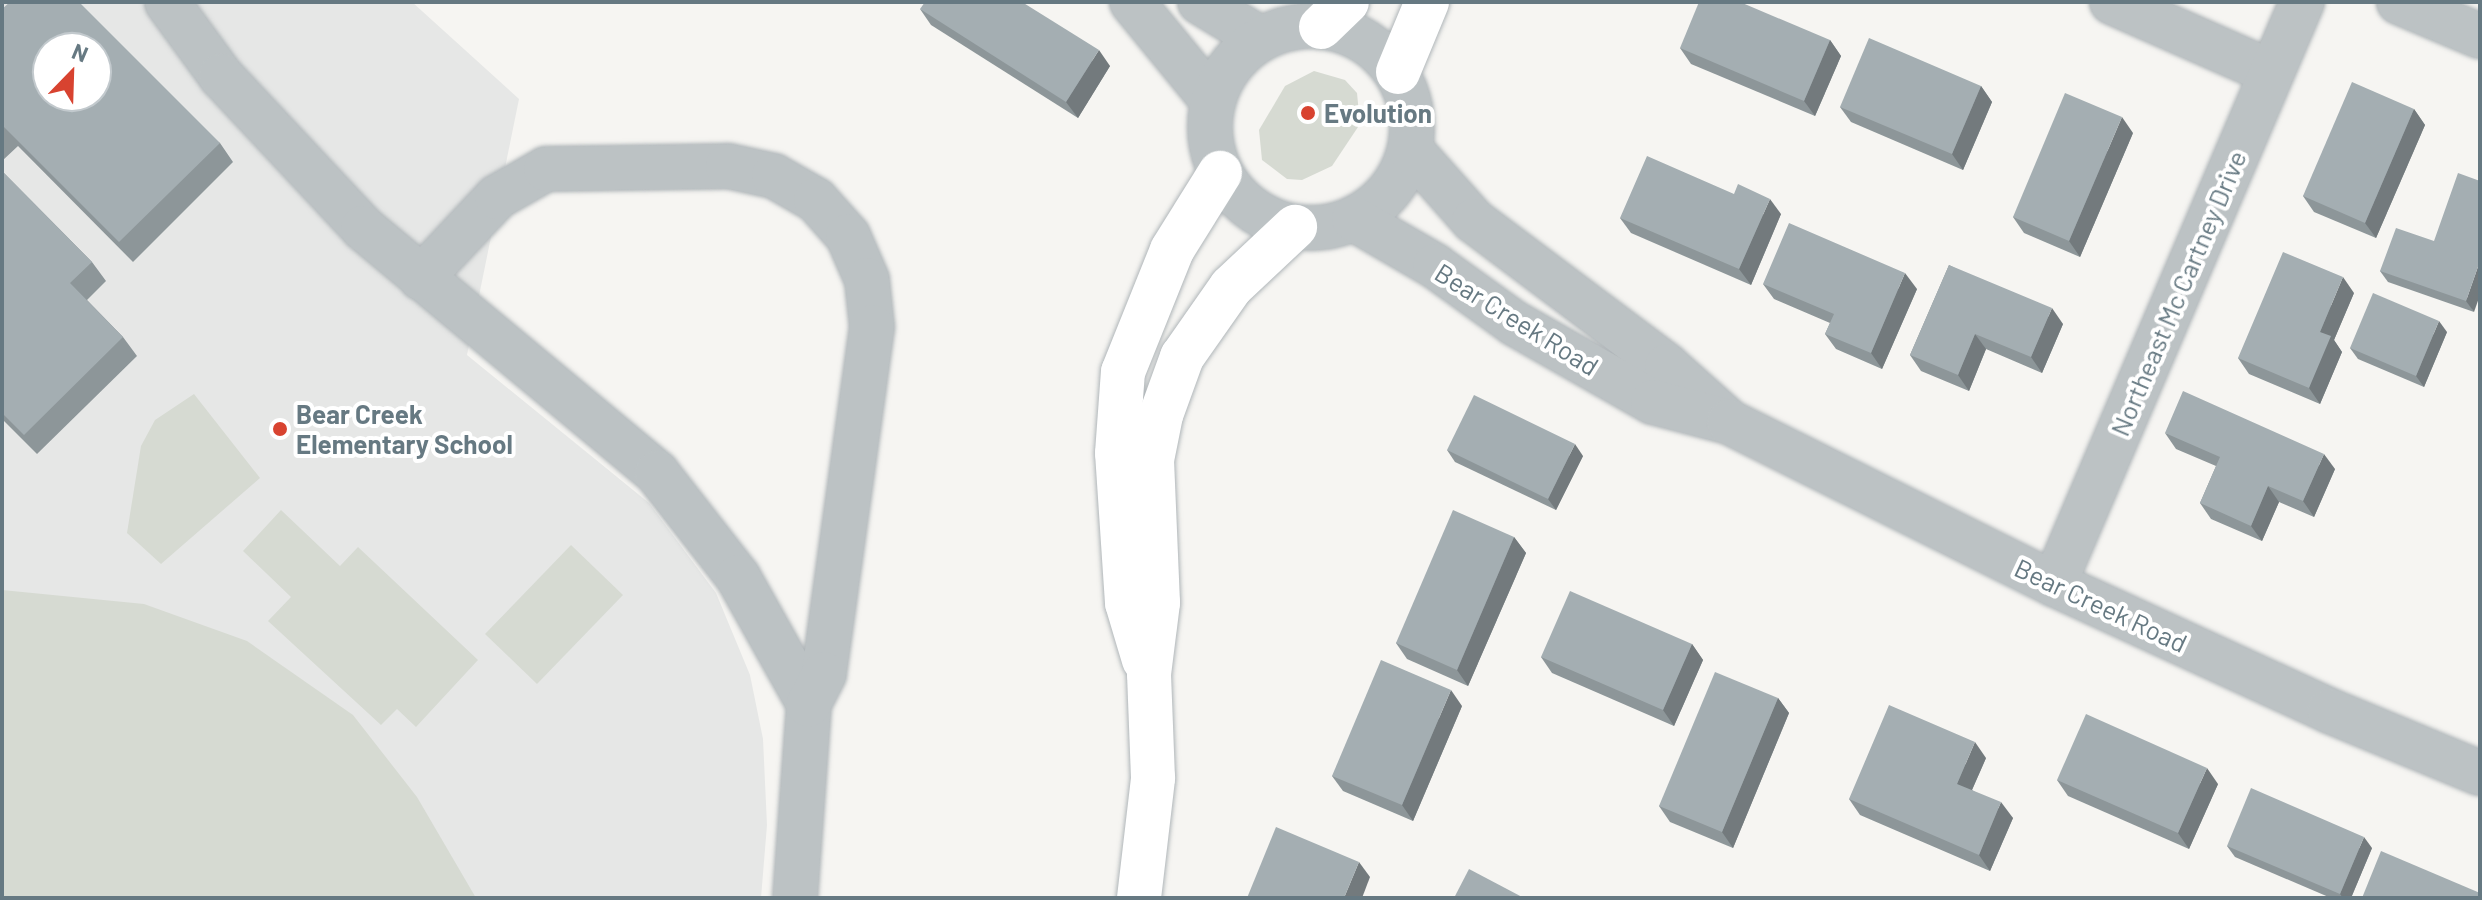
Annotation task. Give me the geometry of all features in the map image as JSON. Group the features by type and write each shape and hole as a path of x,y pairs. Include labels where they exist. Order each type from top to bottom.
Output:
{"main road":[{"path":"1398,72 1427,2"},
{"path":"1149,674 1127,603 1117,453 1123,372 1172,250 1220,173"},
{"path":"1139,898 1153,778 1149,674 1158,603 1152,460 1161,415 1182,357 1231,287 1295,227"}],"street":[{"path":"167,2 221,76 363,228 657,473 738,577 809,704"},
{"path":"1132,2 1213,101"},
{"path":"1200,2 1261,39"},
{"path":"2112,2 2271,72"},
{"name":"Northeast Mc Cartney Drive","path":"2054,584 2302,2"},
{"path":"2399,2 2480,36"},
{"path":"1334,15 1350,34 1398,72 1412,121 1410,149 1399,178 1380,202 1354,219 1325,228 1295,227 1265,218 1239,198 1220,173 1209,126 1213,101 1223,77 1261,39 1334,15"},
{"name":"Bear Creek Road","path":"1410,149 1474,221 1667,366 1729,422"},
{"path":"421,278 497,197 546,169 728,166 774,176 827,212 848,236 867,280 872,327 824,674 809,704 795,898"},
{"name":"Bear Creek Road","path":"1354,219 1435,266 1514,323 1653,402 1729,422 2054,584 2330,711 2480,773"}],"shaded area":[{"name":"Bear Creek Elementary School","path":"2,2 412,2 519,99 467,355 649,503 716,593 750,675 763,739 767,825 761,898 2,898"},
{"path":"1314,71 1345,80 1357,93 1360,124 1332,166 1302,180 1287,179 1262,160 1259,130 1285,86"},
{"path":"194,394 260,478 161,564 127,533 141,446 155,420"},
{"path":"281,510 340,566 358,547 478,660 416,727 397,709 381,725 268,621 291,597 243,551"},
{"path":"571,545 623,595 537,684 485,634"},
{"path":"2,590 144,604 247,641 353,715 417,797 476,898 2,898"}],"building":[{"path":"10,2 79,2 109,32 32,32 32,112 112,112 112,35 220,143 119,242 4,127 2,129 2,9"},
{"path":"925,2 1022,2 1099,50 1066,102 920,9"},
{"path":"1699,2 1740,2 1830,40 1804,101 1680,48"},
{"path":"1869,38 1981,86 1952,154 1840,107"},
{"path":"2352,82 2414,109 2365,223 2303,196"},
{"path":"2065,93 2122,117 2069,241 2013,217"},
{"path":"1647,156 1734,194 1738,184 1770,199 1739,269 1620,218"},
{"path":"2,171 92,262 70,283 123,337 24,435 2,413"},
{"path":"2458,173 2480,181 2480,261 2466,301 2380,271 2396,228 2434,241"},
{"path":"1789,223 1905,273 1871,353 1825,334 1834,314 1763,284"},
{"path":"2283,252 2343,277 2320,332 2331,336 2309,388 2238,358"},
{"path":"1949,265 2052,308 2031,357 1975,334 1958,375 1910,355"},
{"path":"2373,293 2439,321 2416,376 2350,348"},
{"path":"2183,391 2324,454 2303,501 2268,486 2251,526 2200,503 2220,457 2165,433"},
{"path":"1474,395 1575,444 1548,499 1447,450"},
{"path":"1453,510 1514,537 1457,670 1396,643"},
{"path":"1570,591 1692,644 1663,710 1541,657"},
{"path":"1381,660 1451,690 1402,805 1332,776"},
{"path":"1715,672 1778,698 1722,832 1659,806"},
{"path":"1889,705 1975,742 1957,784 2001,802 1979,855 1849,799"},
{"path":"2086,714 2207,768 2178,833 2057,780"},
{"path":"2251,788 2364,837 2340,894 2227,846"},
{"path":"1276,827 1359,862 1344,898 1247,898"},
{"path":"2381,851 2480,893 2480,898 2362,898"},
{"path":"1469,869 1524,898 1454,898"}],"place":[{"name":"Evolution","path":"1308,113"},
{"name":"Bear Creek Elementary School","path":"280,429"}]}
